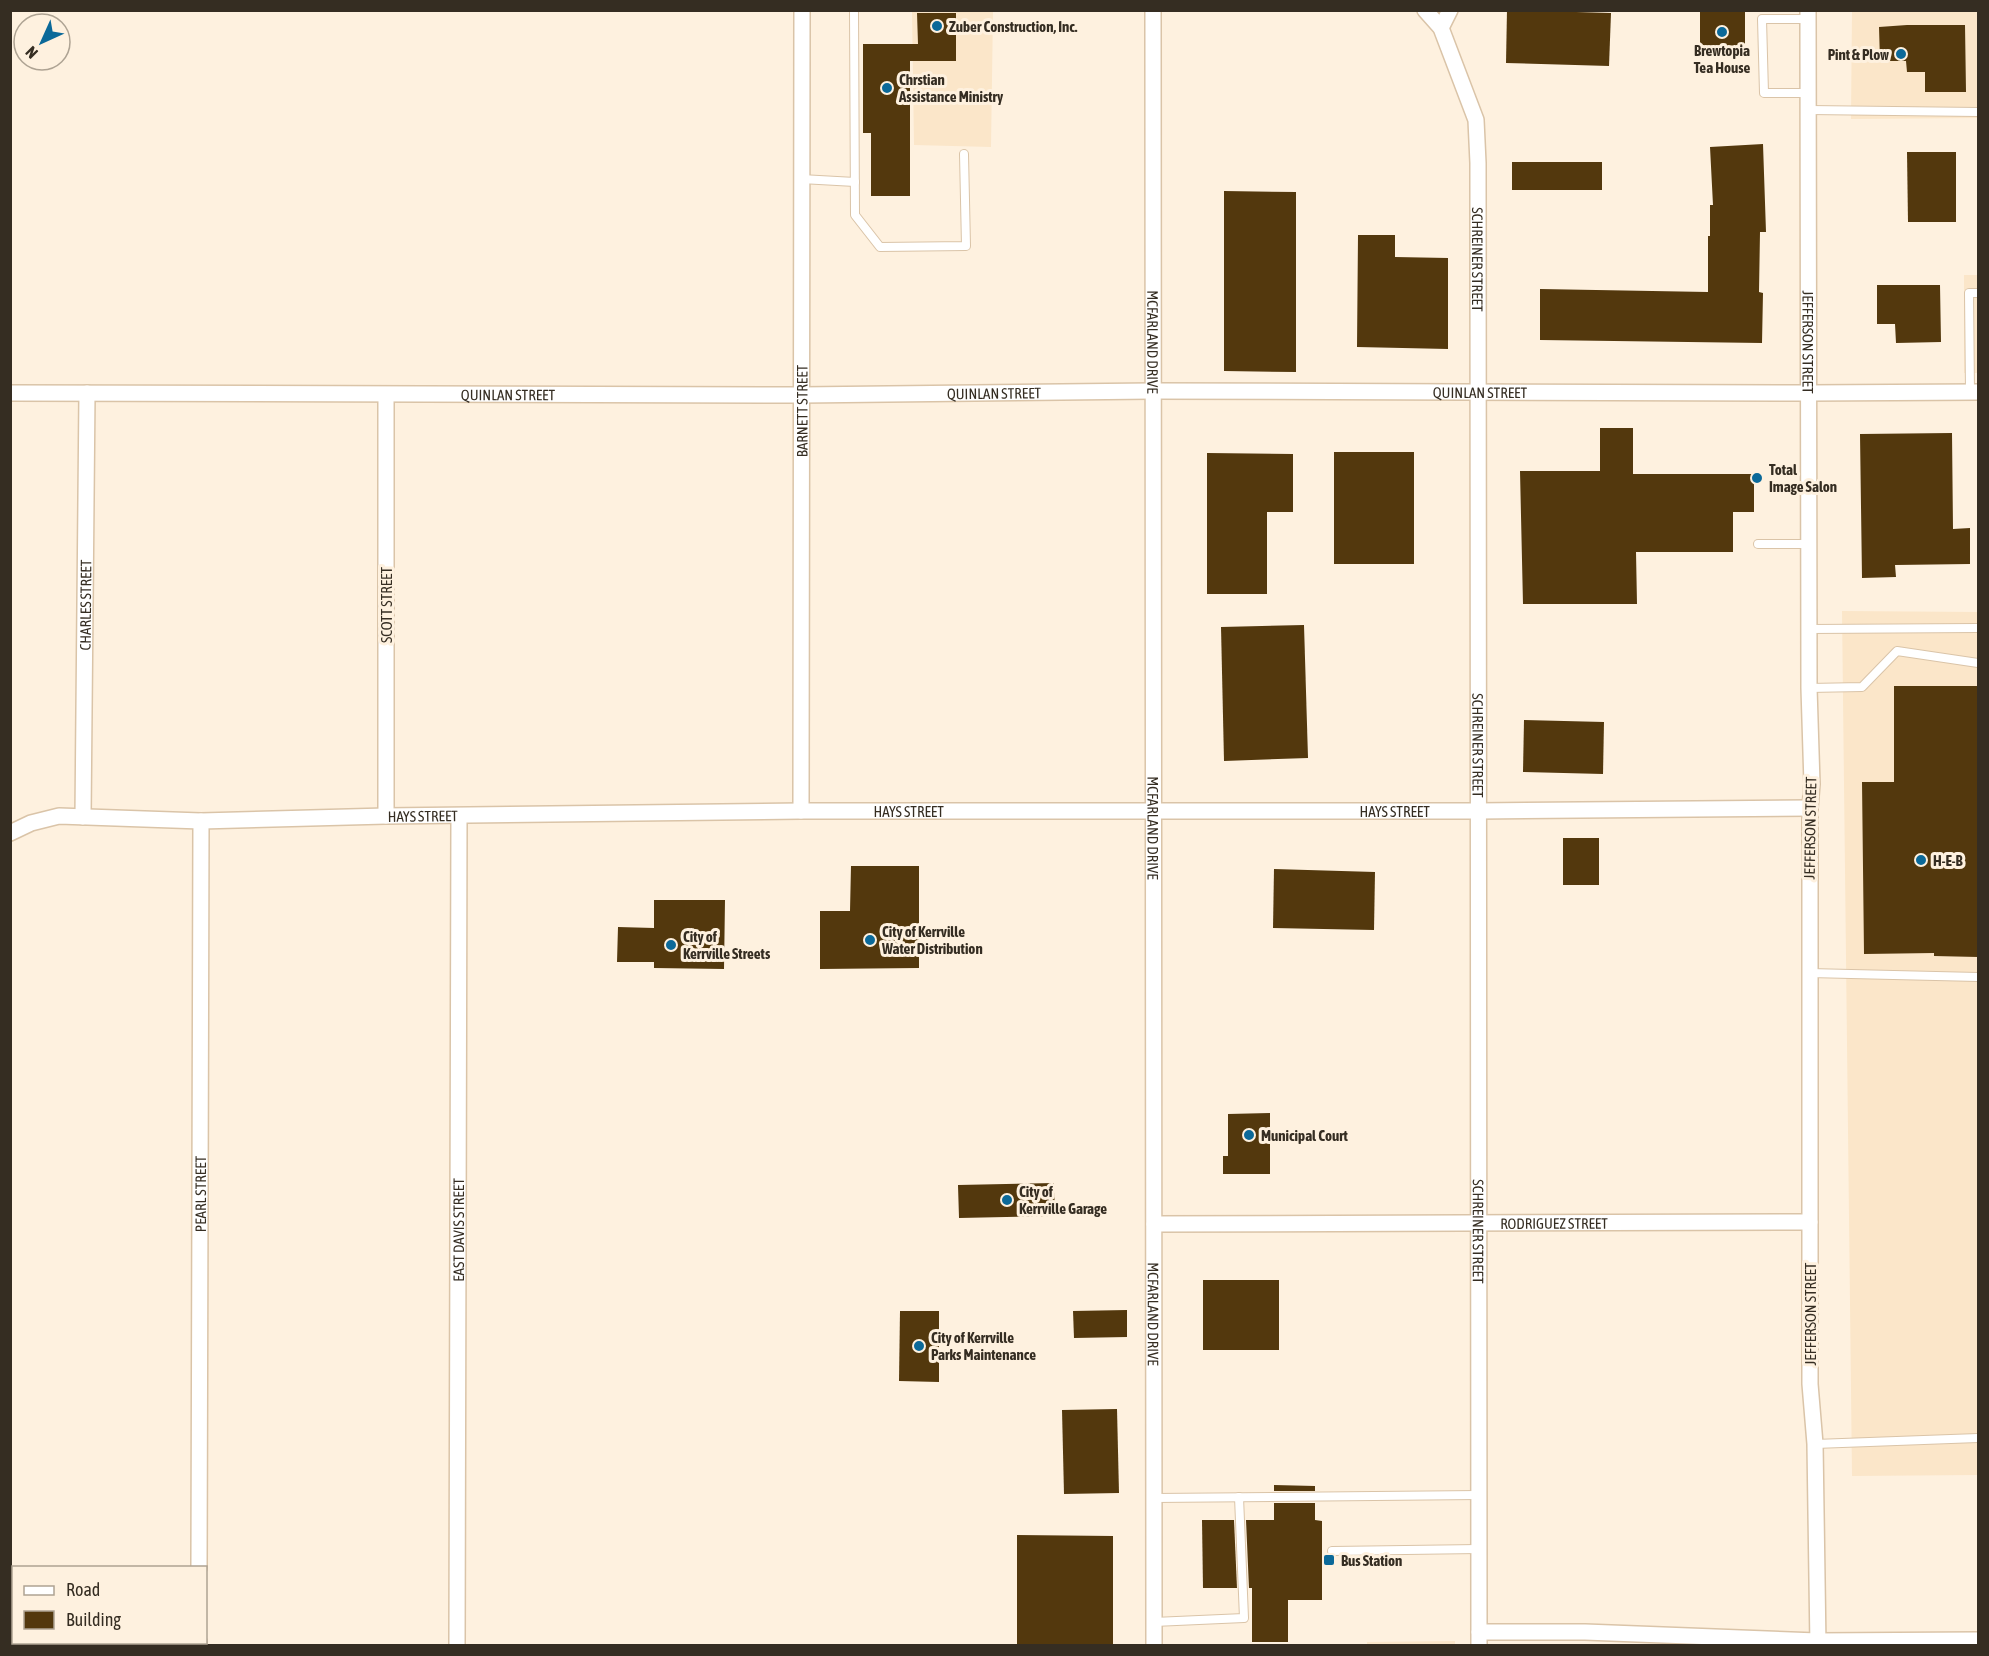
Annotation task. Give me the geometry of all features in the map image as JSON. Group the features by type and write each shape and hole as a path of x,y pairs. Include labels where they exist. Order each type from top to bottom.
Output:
{"street":[{"name":"BARNETT STREET","path":"801,10 801,811"},
{"name":"MCFARLAND DRIVE","path":"1153,10 1154,1646"},
{"name":"SCHREINER STREET","path":"1425,10 1441,27 1476,120 1479,392 1479,1639"},
{"path":"1441,27 1450,10"},
{"name":"JEFFERSON STREET","path":"1808,15 1809,688 1812,784 1809,973 1810,1384 1815,1444 1818,1643"},
{"name":"QUINLAN STREET","path":"10,393 802,395 1152,391 1974,392"},
{"name":"CHARLES STREET","path":"84,817 87,393"},
{"name":"SCOTT STREET","path":"386,395 386,816"},
{"name":"HAYS STREET","path":"10,833 31,823 59,816 201,821 386,816 801,811 1478,811 1810,808"},
{"name":"EAST DAVIS STREET","path":"457,1646 459,816"},
{"name":"PEARL STREET","path":"199,1566 201,821"},
{"name":"RODRIGUEZ STREET","path":"1154,1224 1810,1222"},
{"path":"1479,1639 1585,1632 1818,1643 1978,1640"}],"lane":[{"path":"854,10 852,13 855,215 880,247 966,246 964,154"},
{"path":"1808,15 1762,19 1764,93 1809,93"},
{"path":"1809,110 1978,112"},
{"path":"801,179 855,182"},
{"path":"1974,392 1974,356 1969,293 1978,293"},
{"path":"1758,544 1809,544"},
{"path":"1810,629 1978,628"},
{"path":"1809,688 1862,687 1897,651 1978,663"},
{"path":"1809,973 1978,977"},
{"path":"1815,1444 1978,1438"},
{"path":"1154,1498 1479,1495"},
{"path":"1154,1622 1244,1618 1239,1497"},
{"path":"1332,1551 1479,1549"}],"shaded area":[{"path":"912,11 993,11 991,147 914,145"},
{"path":"1852,11 1978,11 1978,118 1851,119"},
{"path":"1964,275 1978,275 1978,373 1964,373"},
{"path":"1842,611 1978,612 1978,1475 1852,1476"},
{"path":"1455,1641 1455,1645 1367,1645 1367,1642"}],"building":[{"path":"1507,10 1611,13 1609,66 1506,63"},
{"name":"Brewtopia Tea House","path":"1700,10 1745,10 1745,54 1700,54"},
{"name":"Chrstian Assistance Ministry","path":"917,13 956,13 956,61 910,61 910,196 871,196 871,133 863,133 863,44 918,44"},
{"path":"1965,25 1966,92 1925,92 1925,72 1907,72 1906,61 1880,61 1879,27"},
{"path":"1763,144 1766,232 1760,232 1759,292 1763,293 1762,343 1540,340 1540,289 1708,292 1708,236 1710,236 1710,205 1713,205 1710,147"},
{"path":"1907,152 1956,152 1956,222 1908,222"},
{"path":"1512,162 1602,162 1602,190 1512,190"},
{"path":"1224,191 1296,192 1296,372 1224,371"},
{"path":"1358,235 1395,235 1395,257 1448,258 1448,349 1357,347"},
{"path":"1877,285 1940,285 1941,342 1896,343 1895,324 1877,324"},
{"path":"1600,428 1633,428 1633,474 1754,474 1754,512 1733,512 1733,552 1636,552 1637,604 1523,604 1520,471 1600,471"},
{"path":"1952,433 1953,529 1970,528 1970,564 1895,565 1896,577 1862,578 1860,434"},
{"path":"1334,452 1414,452 1414,564 1334,564"},
{"path":"1207,453 1293,454 1293,512 1267,512 1267,594 1207,594"},
{"path":"1304,625 1308,758 1224,761 1221,627"},
{"name":"H-E-B","path":"1894,686 1978,686 1978,957 1934,956 1934,953 1864,954 1862,782 1894,782"},
{"path":"1524,720 1604,722 1603,774 1523,772"},
{"path":"1563,838 1599,838 1599,885 1563,885"},
{"name":"City of Kerrville Water Distribution","path":"851,866 919,866 919,968 820,969 820,911 850,911"},
{"path":"1274,869 1375,872 1374,930 1273,928"},
{"name":"City of Kerrville Streets","path":"654,900 725,900 724,969 654,968 654,962 617,962 618,927 654,928"},
{"name":"Municipal Court","path":"1270,1113 1270,1174 1223,1174 1223,1156 1228,1156 1228,1114"},
{"name":"City of Kerrville Garage","path":"1054,1183 1055,1216 959,1218 958,1185"},
{"path":"1203,1280 1279,1280 1279,1350 1203,1350"},
{"path":"1127,1310 1127,1337 1074,1338 1073,1311"},
{"name":"City of Kerrville Parks Maintenance","path":"900,1311 939,1311 939,1382 899,1381"},
{"path":"1117,1409 1119,1493 1064,1494 1062,1410"},
{"path":"1274,1485 1315,1486 1315,1491 1274,1491"},
{"path":"1274,1503 1315,1503 1315,1520 1322,1521 1322,1600 1288,1600 1288,1642 1252,1642 1252,1588 1249,1588 1246,1520 1274,1520"},
{"path":"1202,1520 1234,1520 1237,1588 1203,1588"},
{"path":"1017,1535 1113,1536 1113,1646 1017,1646"}],"place":[{"name":"Zuber Construction, Inc.","path":"937,26"},
{"name":"Brewtopia Tea House","path":"1722,32"},
{"name":"Pint & Plow","path":"1901,54"},
{"name":"Chrstian Assistance Ministry","path":"887,88"},
{"name":"Total Image Salon","path":"1757,478"},
{"name":"H-E-B","path":"1921,860"},
{"name":"City of Kerrville Water Distribution","path":"870,940"},
{"name":"City of Kerrville Streets","path":"671,945"},
{"name":"Municipal Court","path":"1249,1135"},
{"name":"City of Kerrville Garage","path":"1007,1200"},
{"name":"City of Kerrville Parks Maintenance","path":"919,1346"},
{"name":"Bus Station","path":"1329,1560"}]}
